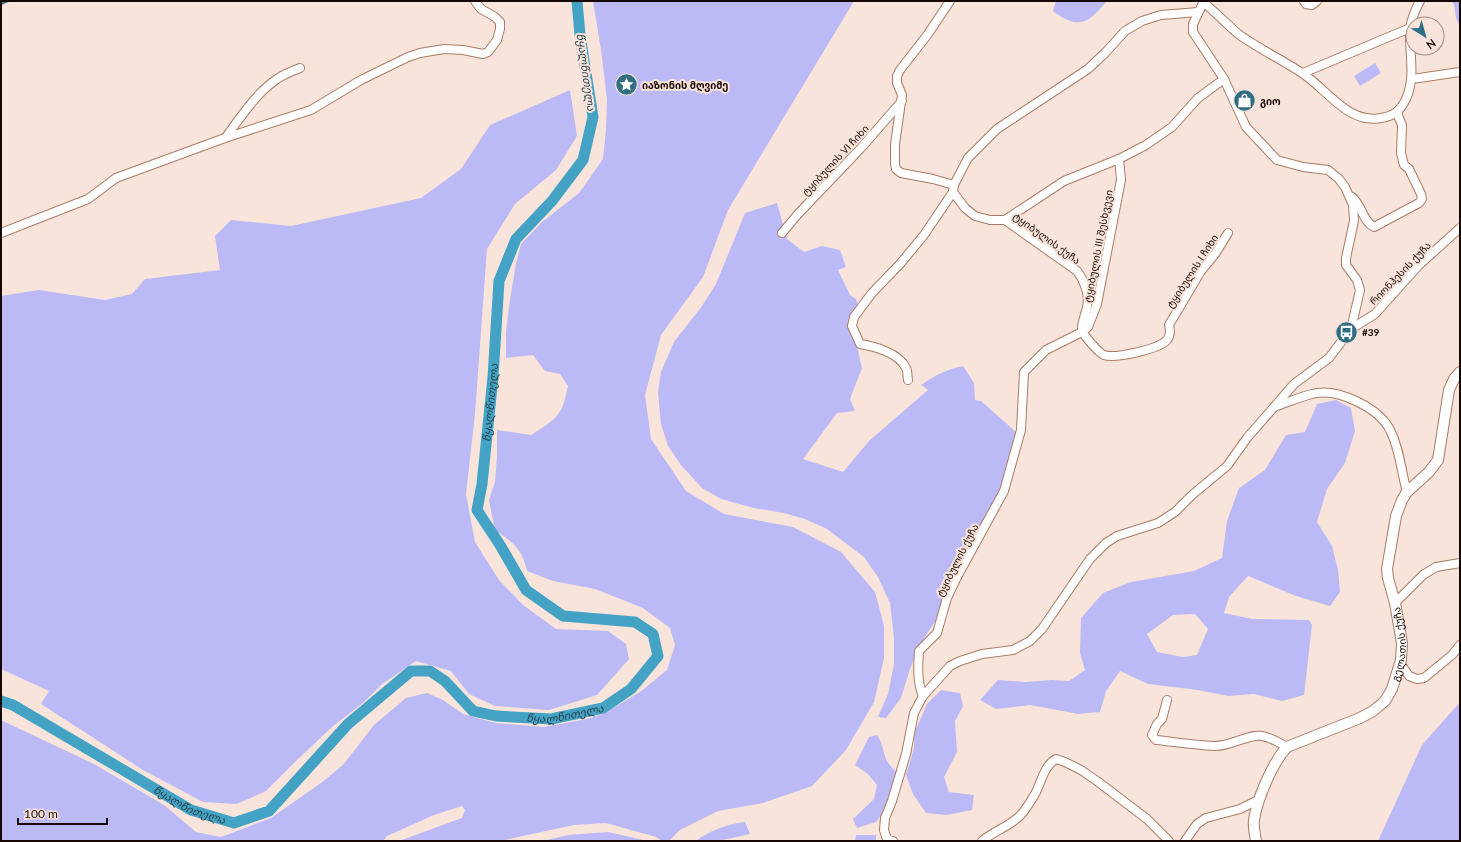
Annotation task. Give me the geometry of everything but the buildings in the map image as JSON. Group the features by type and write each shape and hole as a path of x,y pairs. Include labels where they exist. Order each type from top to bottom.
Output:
{"main road":[{"name":"გელათის ქუჩა","path":"1287,747 1374,711 1385,701 1392,689 1400,663 1402,643 1387,569 1396,516 1402,500 1407,492 1429,472 1438,460 1449,390 1454,379 1460,372"},
{"path":"1256,841 1254,820 1260,800 1276,761 1287,747"}],"street":[{"path":"1,233 88,199 116,178 226,138 312,110 361,80 420,53 453,49 484,54 488,52 497,40 500,22 482,9 475,1"},
{"path":"950,1 928,34 900,70 897,83 902,95 902,101 895,144 895,164 896,169 902,173 933,179 953,189"},
{"path":"1304,1 1306,4 1312,5 1317,1"},
{"path":"1413,16 1415,9 1420,1"},
{"path":"893,841 888,839 884,830 885,818 892,801 906,754 914,713 923,696 950,666 982,654 1013,650 1030,641 1042,629 1090,559 1117,536 1158,523 1175,512 1192,495 1227,466 1247,438 1294,384 1329,358 1351,328 1360,290 1357,280 1346,265 1346,258 1354,221 1353,205 1350,196 1339,179 1328,170 1303,167 1277,160 1246,127 1224,79 1194,32 1193,24 1203,2 1238,33 1268,53 1304,73 1342,108 1356,115 1374,120 1389,117 1397,113 1405,100 1411,87 1411,56"},
{"path":"908,380 907,368 901,361 883,349 860,344 852,326 854,317 872,292 900,264 924,235 953,189 968,158 997,130 1088,69 1125,31 1142,21 1161,15 1198,12"},
{"path":"1304,73 1405,30"},
{"path":"226,138 248,108 268,87 280,77 300,68"},
{"path":"1412,79 1460,72"},
{"path":"1005,220 1064,181 1119,160 1146,145 1172,127 1198,98 1224,79"},
{"name":"ტყიბულის VI ჩიხი","path":"782,234 798,214 861,148 902,101"},
{"path":"1350,196 1358,204 1369,224 1374,227 1409,210 1422,199 1409,169 1404,165 1400,153 1402,125 1397,113"},
{"name":"ტყიბულის III შესხვევი","path":"1082,332 1088,327 1097,304 1121,180 1119,160"},
{"name":"ტყიბულის ქუჩა","path":"923,696 919,688 919,651 937,633 947,598 1004,491 1021,430 1024,372 1046,350 1082,332 1082,326 1088,305 1083,279 1077,271 1005,220 990,220 976,216 965,208 953,189"},
{"name":"რიონჰესის ქუჩა","path":"1351,328 1375,314 1419,265 1460,228"},
{"name":"ტყიბულის I ჩიხი","path":"1082,332 1102,354 1110,356 1144,350 1160,345 1170,334 1169,325 1201,271 1215,254 1228,233"},
{"path":"1273,408 1313,393 1327,393 1339,395 1359,403 1379,415 1390,429 1407,492"},
{"path":"1395,603 1423,575 1436,567 1460,563"},
{"path":"1400,663 1409,676 1417,679 1424,678 1452,655 1460,645"},
{"path":"1167,700 1162,719 1157,724 1152,735 1156,740 1215,746 1256,736 1263,736 1287,747"},
{"path":"982,841 1014,821 1023,813 1036,792 1051,761 1056,759 1076,767 1097,781 1147,819 1169,841"},
{"path":"1185,841 1197,824 1206,818 1240,809 1260,800"}],"shaded area":[{"path":"593,1 854,1 728,210 703,277 661,335 645,395 651,439 686,491 724,514 793,527 841,552 875,592 884,626 884,658 874,702 846,750 812,786 763,803 718,811 680,830 669,841 662,841 656,837 606,823 574,825 500,841 399,841 462,818 465,810 462,806 434,815 387,836 383,841 1,841 1,720 94,764 164,805 196,832 221,837 271,818 321,783 343,765 374,725 406,698 427,693 443,700 463,714 496,723 544,727 587,719 603,714 640,692 667,670 675,645 670,628 643,608 595,589 553,581 527,571 525,563 516,547 495,530 489,500 495,482 497,430 531,435 550,422 559,413 564,404 568,386 560,374 545,371 533,355 506,358 506,331 516,263 521,244 542,222 579,193 603,159 607,99"},
{"path":"1056,1 1107,1 1094,15 1082,22 1076,22 1069,21 1053,11"},
{"path":"1451,1 1460,1 1460,27 1456,18 1454,4"},
{"path":"1375,63 1381,73 1360,86 1354,76"},
{"path":"570,90 577,136 556,170 515,204 487,249 475,414 466,494 475,542 499,580 523,605 556,629 608,631 626,644 629,659 597,695 549,710 495,706 469,694 451,671 416,661 382,684 364,702 332,727 266,791 237,804 203,802 143,770 41,704 49,691 1,669 1,296 39,290 105,300 132,294 145,279 220,270 215,236 231,220 291,226 421,198 461,169 490,125"},
{"path":"777,203 787,239 804,252 822,246 840,250 846,267 838,270 850,295 856,299 858,304 850,325 856,342 862,368 850,399 855,411 837,413 803,459 843,472 870,440 928,390 921,385 941,373 963,366 974,383 975,400 981,401 1016,432 1000,493 939,615 920,645 910,669 901,698 886,718 878,717 888,694 894,664 894,637 890,603 878,577 864,557 827,529 805,519 721,499 702,488 681,465 668,446 661,424 658,393 661,372 674,342 702,306 716,284 745,213"},
{"path":"1336,400 1351,408 1355,431 1345,463 1327,489 1317,522 1332,546 1338,570 1340,592 1330,606 1296,596 1248,576 1229,597 1224,613 1252,619 1309,620 1312,625 1304,695 1282,701 1254,694 1228,696 1198,690 1148,684 1120,671 1106,691 1100,712 1078,714 1030,705 996,709 980,700 998,680 1025,682 1052,680 1069,681 1085,670 1080,653 1081,618 1103,593 1131,582 1194,571 1222,558 1227,521 1239,488 1265,470 1286,435 1305,432 1317,404","holes":["1195,614 1208,629 1197,655 1183,657 1157,652 1147,634 1173,615"]},
{"path":"941,690 960,693 963,706 955,721 957,752 944,777 949,792 974,795 972,810 947,815 926,813 913,794 906,775 914,748 914,734 927,704"},
{"path":"1460,702 1460,841 1378,841 1422,745"},
{"path":"877,735 886,759 892,768 898,773 885,810 876,822 857,828 853,819 874,799 877,785 868,774 855,765 869,737"},
{"path":"745,822 750,834 718,841 696,841 719,828"},
{"path":"608,832 648,841 543,841 568,835"},
{"path":"856,835 876,835 876,841 855,841"}],"waterway":[{"path":"1,4 8,1"},
{"name":"წყალწითელა","path":"1,701 13,705 191,810 234,823 269,811 348,724 411,671 430,671 445,681 473,711 496,716 551,719 603,708 631,689 658,656 653,634 635,622 563,616 526,590 500,545 477,510 482,484 493,377 499,281 516,239 552,201 583,160 593,117 580,35 577,1"}],"place":[{"name":"იაზონის მღვიმე","path":"627,85"},
{"name":"გიო","path":"1244,101"},
{"name":"#39","path":"1346,332"}]}
